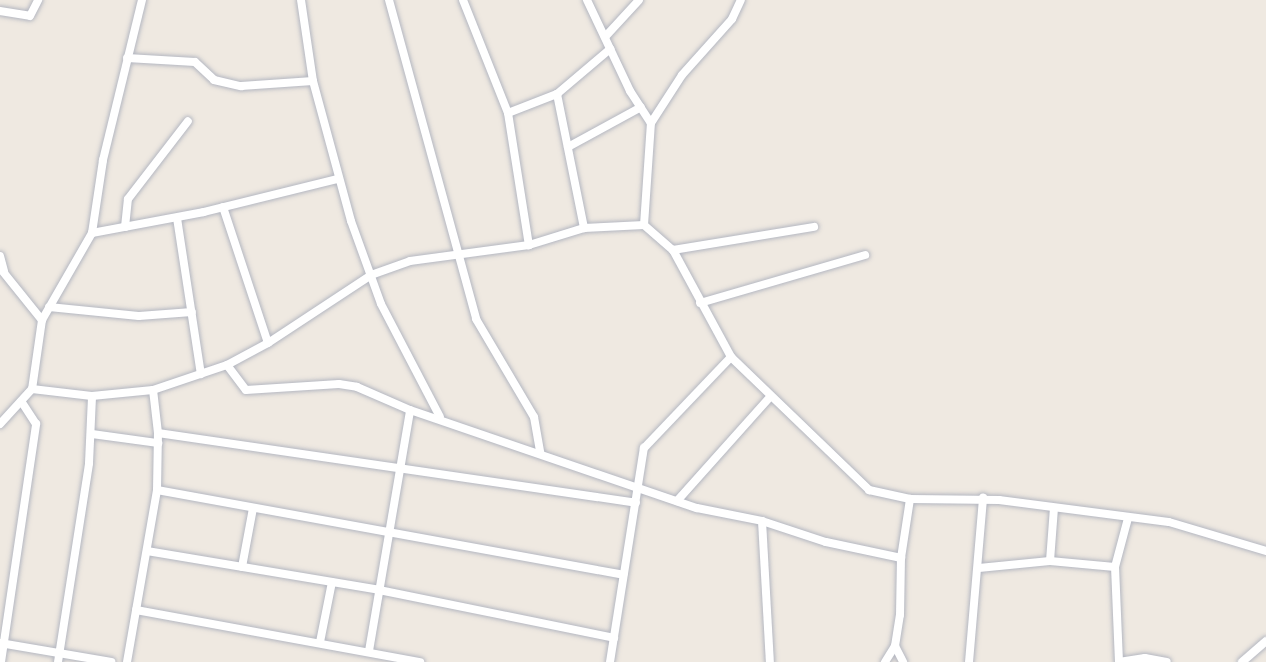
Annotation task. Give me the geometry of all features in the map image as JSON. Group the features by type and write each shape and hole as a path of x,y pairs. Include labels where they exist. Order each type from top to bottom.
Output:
{"street":[{"path":"0,11 30,16 38,0"},
{"path":"0,424 32,389 42,320 92,233 127,58 142,0"},
{"path":"301,0 313,81 337,179 371,275 409,362 440,417"},
{"path":"388,0 429,141 456,256 476,319 534,417 540,452"},
{"path":"463,0 508,113 529,245"},
{"path":"587,0 610,49 651,123"},
{"path":"605,37 639,0"},
{"path":"644,225 651,123 682,75 732,19 741,0"},
{"path":"508,113 557,94 610,49"},
{"path":"127,58 195,62 214,80 241,86 313,81"},
{"path":"557,94 584,228"},
{"path":"568,147 641,108"},
{"path":"125,227 128,199 189,121"},
{"path":"92,233 177,218 337,179"},
{"path":"223,207 268,343"},
{"path":"177,218 201,374"},
{"path":"32,389 92,396 153,390 227,365 268,343 371,275 410,261 529,245 584,228 644,225 673,250 731,357 769,398 868,490 910,499 982,498 1169,522 1266,551"},
{"path":"673,250 814,227"},
{"path":"700,303 865,255"},
{"path":"0,256 2,270 42,320"},
{"path":"49,307 139,316 192,312"},
{"path":"610,662 644,448 731,357"},
{"path":"227,365 246,390 339,384 357,387 410,410 440,417 677,501 762,521 826,542 900,558"},
{"path":"126,662 157,490 158,433 153,390"},
{"path":"58,657 92,434 92,396"},
{"path":"677,501 769,398"},
{"path":"1,662 36,424 21,401"},
{"path":"369,651 410,410"},
{"path":"158,433 636,503"},
{"path":"92,434 158,443"},
{"path":"157,490 623,575"},
{"path":"969,662 982,498"},
{"path":"885,662 895,646 900,615 900,558 910,499"},
{"path":"242,567 253,508"},
{"path":"1050,561 1054,508"},
{"path":"1128,518 1115,567 1119,662 1145,658 1167,662"},
{"path":"762,521 770,662"},
{"path":"147,551 379,590 614,638"},
{"path":"978,568 1050,561 1115,567"},
{"path":"320,642 332,582"},
{"path":"136,610 420,662"},
{"path":"1242,662 1266,641"},
{"path":"2,643 58,657 111,662"},
{"path":"895,646 903,662"}]}
